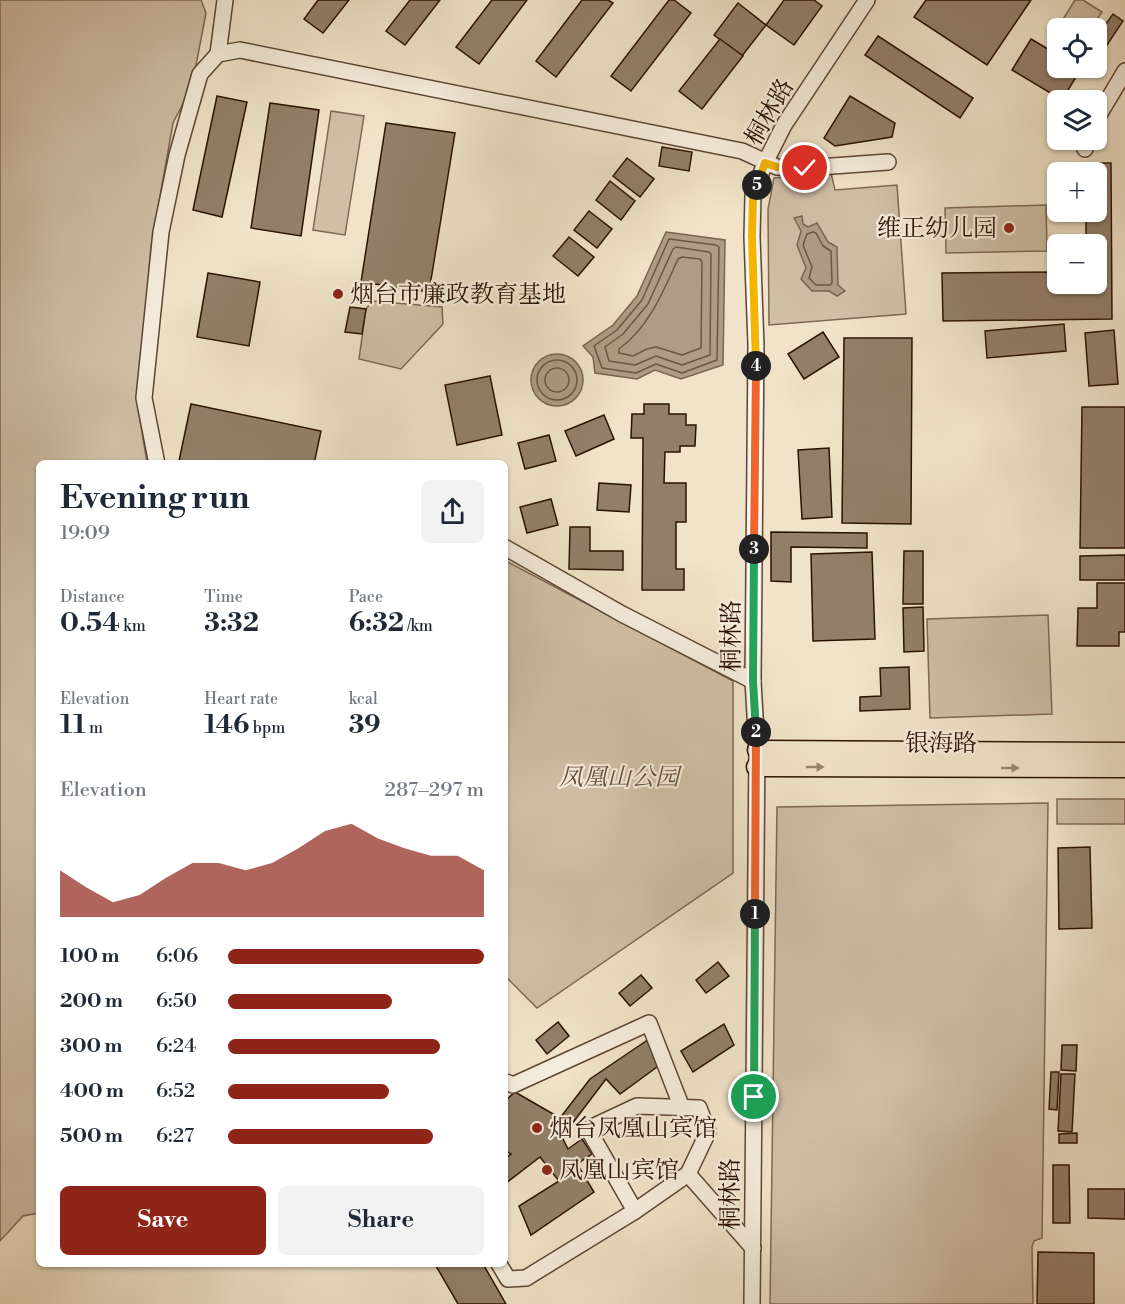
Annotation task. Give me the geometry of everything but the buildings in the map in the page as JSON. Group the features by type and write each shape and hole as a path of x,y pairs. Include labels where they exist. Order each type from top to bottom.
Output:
{"main road":[{"name":"银海路","path":"757,759 1125,752"},
{"name":"银海路","path":"757,759 1125,768"}],"street":[{"path":"156,460 144,399 161,232 177,155 200,74 218,54 225,0"},
{"name":"桐林路","path":"752,1304 757,759 753,681 756,345 753,195 765,163 784,124 867,0"},
{"path":"218,54 240,50 742,151 777,167 805,168 888,162"},
{"path":"1107,101 1125,71"},
{"path":"508,549 622,614 753,681"},
{"path":"508,1083 513,1085 649,1023 682,1108"},
{"path":"500,1267 508,1280 526,1278 635,1211 688,1174 708,1132 699,1108 637,1106 588,1129 635,1211"},
{"path":"688,1174 753,1248"}],"green space":[{"path":"0,0 201,0 206,13 192,86 173,123 151,247 138,408 147,460 36,460 36,1214 23,1216 0,1241"},
{"path":"1075,0 1083,0 1102,12 1098,18 1064,18"},
{"path":"331,111 364,116 345,235 313,230"},
{"path":"831,173 835,190 897,185 906,314 769,325 768,209 774,178"},
{"path":"1046,205 1047,251 946,253 945,208"},
{"path":"372,301 442,307 443,324 401,369 359,359 366,309"},
{"name":"凤凰山公园","path":"508,562 733,681 733,873 537,1008 508,979"},
{"path":"1048,615 1052,714 930,718 927,619"},
{"path":"1057,799 1125,799 1125,824 1057,824"},
{"path":"1048,803 1042,1238 1034,1241 1032,1247 1033,1304 770,1304 777,807"}],"water":[{"path":"802,216 803,224 808,227 817,223 828,242 837,247 838,285 845,291 837,296 829,291 812,291 801,279 806,268 797,245 801,231 794,218"},
{"path":"666,232 725,240 723,365 681,379 655,370 637,379 595,373 593,357 583,346 613,325 637,296"},
{"path":"557,354 571,358 579,366 583,380 579,394 571,402 557,406 543,402 535,394 531,380 535,366 543,358"}],"place":[{"name":"维正幼儿园","path":"1009,228"},
{"name":"烟台市廉政教育基地","path":"338,294"},
{"name":"烟台凤凰山宾馆","path":"537,1128"},
{"name":"凤凰山宾馆","path":"547,1170"}],"route":[{"path":"754,1097 757,750 753,681 756,345 752,237 753,195 765,163 777,167 805,168"}]}
